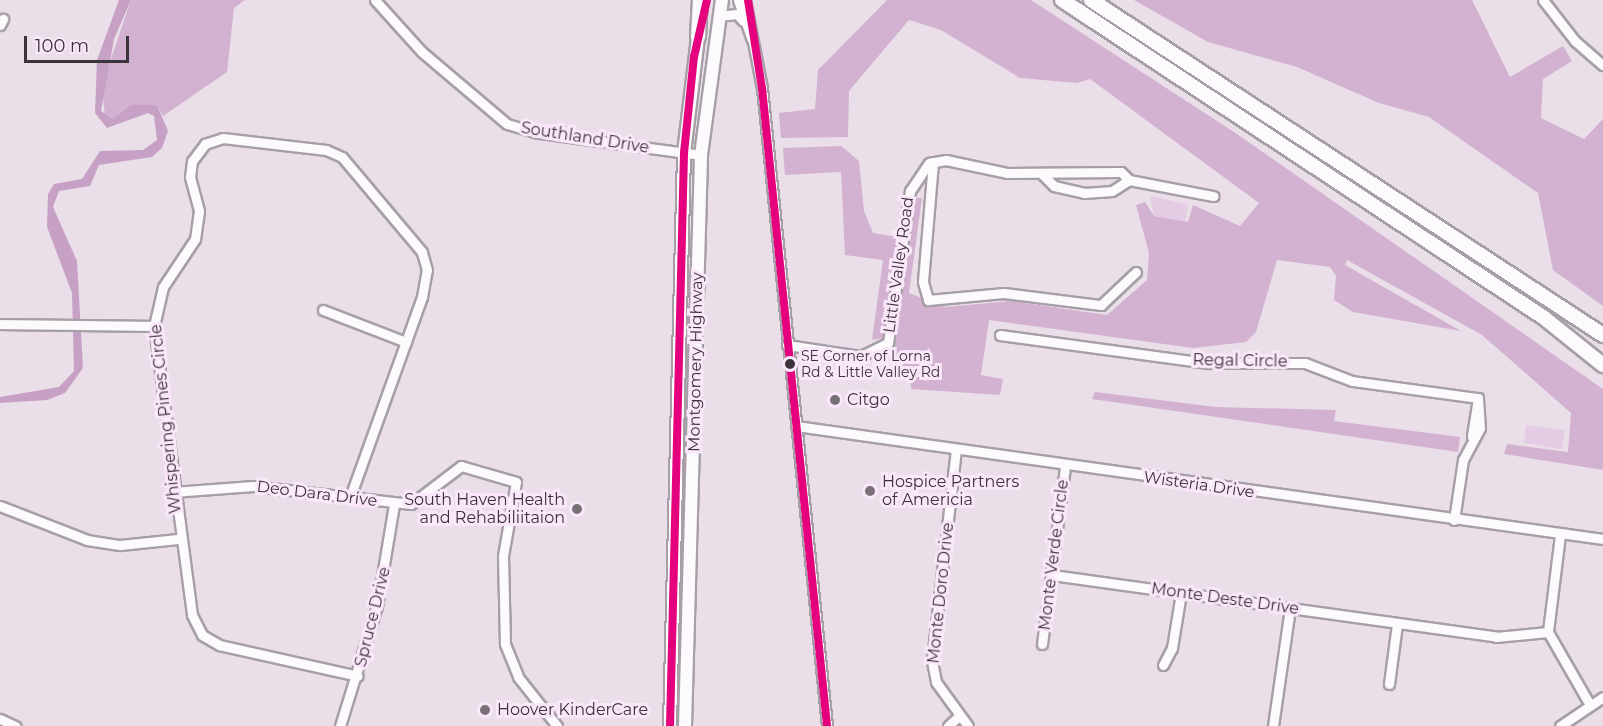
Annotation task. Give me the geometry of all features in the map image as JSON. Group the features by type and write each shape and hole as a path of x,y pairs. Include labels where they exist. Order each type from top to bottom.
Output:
{"highway":[{"path":"698,37 700,0"},
{"path":"1062,0 1543,317 1603,365"},
{"path":"1091,0 1603,334"},
{"path":"1108,0 1178,57"}],"main road":[{"name":"Montgomery Highway","path":"670,726 684,153 698,37 707,0"},
{"name":"Montgomery Highway","path":"685,726 701,155 718,16 722,0"}],"street":[{"name":"Southland Drive","path":"375,0 441,69 507,124 539,133 701,155"},
{"path":"738,0 744,22 754,44"},
{"path":"1543,0 1575,41 1603,65"},
{"path":"747,2 754,44 788,345 826,726"},
{"path":"718,16 737,14 744,22"},
{"name":"Whispering Pines Circle","path":"350,497 406,342 428,270 422,252 354,167 326,150 223,138 205,144 192,161 199,211 195,238 164,287 154,326 178,539 192,615 206,639 358,676"},
{"path":"1136,272 1101,305 1004,293 928,300 923,282 933,162 1041,173 1121,172 1129,180 1213,196"},
{"name":"Little Valley Road","path":"788,345 861,356 888,344 910,191 933,162"},
{"path":"1041,173 1054,186 1084,192 1112,191 1129,180"},
{"path":"323,310 406,342"},
{"path":"0,324 69,328 154,326"},
{"name":"Regal Circle","path":"1000,335 1208,363 1305,363 1352,381 1478,398 1480,428 1472,437 1454,520"},
{"name":"Wisteria Drive","path":"796,426 1065,466 1560,535 1603,539"},
{"name":"Monte Doro Drive","path":"956,449 932,661 936,682 968,726"},
{"name":"Deo Dara Drive","path":"173,492 253,486 394,504 425,498 461,466 516,482 504,547 505,644 518,676 556,726"},
{"name":"Monte Verde Circle","path":"1042,645 1065,466"},
{"name":"Spruce Drive","path":"340,726 358,676 378,606 394,504"},
{"path":"0,506 87,540 120,545 178,539"},
{"path":"1560,535 1548,632 1590,705"},
{"name":"Monte Deste Drive","path":"1052,574 1496,637 1548,632"},
{"path":"1163,665 1172,648 1181,593"},
{"path":"1273,726 1290,608"},
{"path":"1389,684 1397,624"},
{"path":"1560,726 1603,697"},
{"path":"948,726 959,716"},
{"path":"0,719 15,726"}],"shaded area":[{"path":"119,0 131,0 114,39 101,111 113,119 130,105 157,105 168,131 162,148 152,157 99,165 90,186 59,191 53,207 77,261 83,368 65,393 47,400 0,403 0,397 59,387 74,371 72,293 47,227 48,194 54,184 82,179 100,151 143,150 157,140 154,116 148,113 107,128 95,113 97,60"},
{"path":"131,0 245,0 234,8 227,72 163,116 157,105 130,105 113,119 105,118 102,85"},
{"path":"887,0 1031,0 1237,134 1603,389 1603,470 1504,454 1507,444 1568,452 1571,413 1482,335 1347,260 1345,265 1461,331 1353,312 1334,300 1336,276 1330,267 1277,260 1256,332 1246,342 1193,348 989,320 981,375 1003,379 1000,395 911,389 910,370 891,363 914,198 922,198 909,293 945,307 1011,301 1107,315 1147,280 1149,253 1136,205 1145,202 1154,216 1188,222 1193,205 1240,226 1259,203 1090,79 1077,83 1020,78 941,30 909,20 849,91 848,137 781,138 779,113 815,109 818,70"},
{"path":"1134,0 1472,0 1510,77 1563,46 1572,61 1543,79 1541,118 1584,139 1603,119 1603,306 1553,270 1538,193 1429,117 1379,103 1297,67 1208,42"},
{"path":"841,146 859,161 864,211 873,233 897,237 888,323 884,338 872,340 883,260 845,255 841,172 785,175 783,148"},
{"path":"1150,196 1188,204 1185,222 1154,216"},
{"path":"1095,392 1216,407 1336,410 1334,421 1460,437 1458,452 1092,399"},
{"path":"1526,425 1565,430 1562,449 1524,443"}],"transit line":[{"path":"670,726 684,153 694,57 707,0"},
{"path":"748,0 762,88 827,726"}],"place":[{"name":"SE Corner of Lorna Rd & Little Valley Rd","path":"790,364"},
{"name":"Citgo","path":"835,400"},
{"name":"Hospice Partners of Americia","path":"870,491"},
{"name":"South Haven Health and Rehabiliitaion","path":"577,509"},
{"name":"Hoover KinderCare","path":"485,710"}]}
